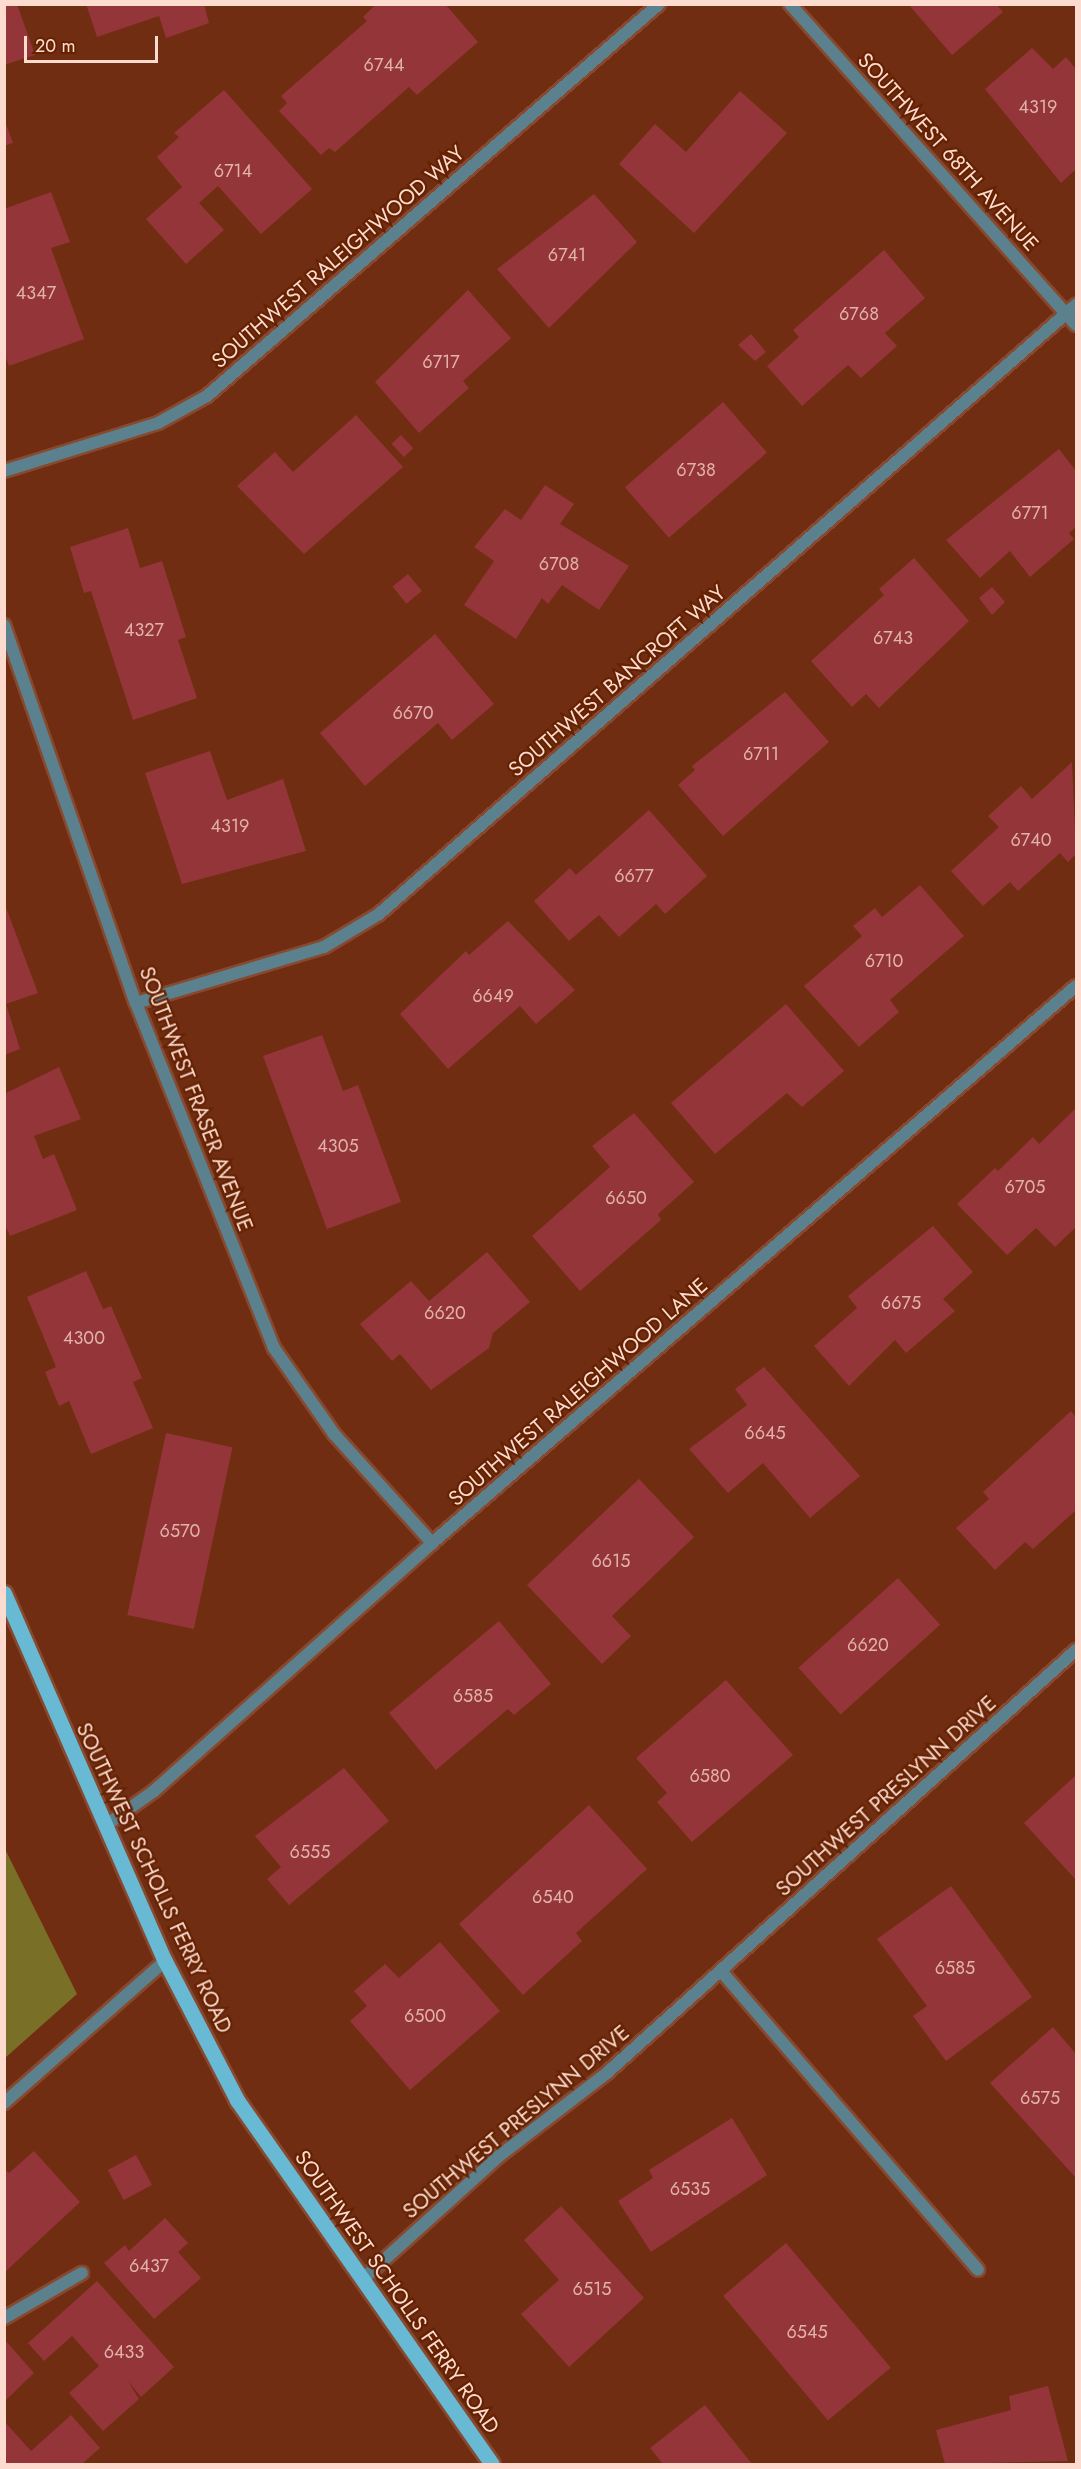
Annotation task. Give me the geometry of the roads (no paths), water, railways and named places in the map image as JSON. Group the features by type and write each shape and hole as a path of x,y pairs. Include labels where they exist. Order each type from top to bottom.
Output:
{"main road":[{"name":"SOUTHWEST SCHOLLS FERRY ROAD","path":"4,1593 165,1961 237,2100 492,2464"}],"street":[{"name":"SOUTHWEST RALEIGHWOOD WAY","path":"4,471 158,423 207,396 659,4"},
{"name":"SOUTHWEST 68TH AVENUE","path":"790,4 1072,310 1077,325"},
{"name":"SOUTHWEST BANCROFT WAY","path":"136,1003 324,947 379,914 1072,310"},
{"name":"SOUTHWEST FRASER AVENUE","path":"4,625 136,1003 274,1348 334,1434 432,1543"},
{"name":"SOUTHWEST RALEIGHWOOD LANE","path":"105,1826 154,1791 432,1543 1077,986"},
{"name":"SOUTHWEST PRESLYNN DRIVE","path":"363,2279 721,1971 1077,1650"},
{"path":"4,2103 165,1961"},
{"path":"721,1971 978,2270"},
{"path":"4,2318 82,2273"}]}
